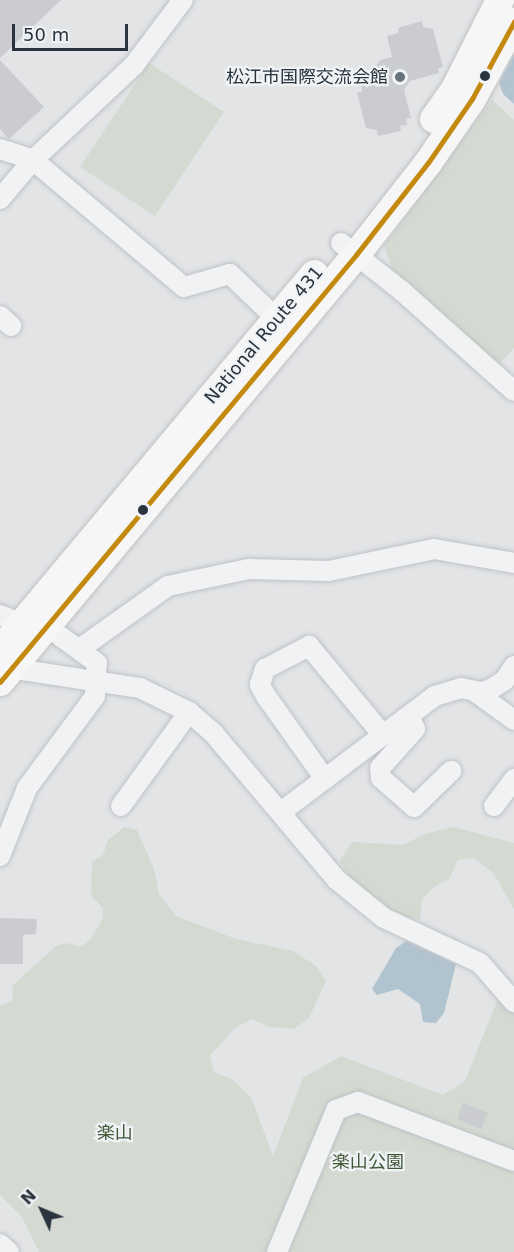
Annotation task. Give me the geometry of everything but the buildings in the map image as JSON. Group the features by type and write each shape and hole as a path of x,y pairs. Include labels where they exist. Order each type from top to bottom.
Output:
{"highway":[{"name":"National Route 431","path":"3,667 277,319 348,249 455,89 500,0"},
{"name":"National Route 431","path":"3,667 466,108 514,22"}],"street":[{"path":"0,199 33,160 134,65 183,0"},
{"path":"0,149 33,160 184,287 230,274 277,319"},
{"path":"348,249 514,391"},
{"path":"81,648 168,586 249,569 346,569 434,549 514,563"},
{"path":"0,856 27,788 95,696 98,682 97,663 81,648 60,636"},
{"path":"325,778 262,690 261,674 265,669 309,646 383,735"},
{"path":"474,691 497,686 514,666"},
{"path":"3,667 140,688 189,712 214,734 337,880 384,918 480,963 514,1002"},
{"path":"281,812 443,692 461,688 474,691 514,720"},
{"path":"121,806 189,712"},
{"path":"409,716 415,729 380,768 381,778 408,806 414,807 451,771"},
{"path":"494,806 514,779"},
{"path":"277,1252 336,1110 358,1102 514,1161"},
{"path":"0,1244 9,1252"}],"green space":[{"path":"149,63 224,112 155,216 80,167"},
{"path":"492,100 514,120 514,348 498,365 393,270 384,246"},
{"name":"楽山","path":"124,827 137,830 154,869 159,894 176,916 236,939 293,951 316,966 326,981 309,1018 294,1029 270,1027 251,1019 234,1029 210,1056 214,1072 233,1080 251,1097 273,1156 303,1078 341,1056 443,1095 465,1081 497,1001 514,1003 514,1252 39,1252 22,1217 0,1195 0,1006 12,1001 13,985 56,946 68,943 81,947 90,940 103,918 103,908 91,896 92,862 103,855 108,840"},
{"path":"453,827 514,843 514,909 494,874 474,858 458,860 449,879 434,887 422,899 420,920 396,914 357,886 339,861 352,842 404,845 424,834"}],"water":[{"path":"514,55 514,104 503,94 499,83"},
{"path":"406,941 456,964 444,1013 436,1023 423,1022 420,1004 398,989 377,995 372,989 396,948"}],"transit line":[{"path":"0,682 356,255 428,163 472,99 514,22"}],"place":[{"name":"松江市国際交流会館","path":"400,77"}],"park label":[{"name":"楽山公園","path":"368,1162"}]}
